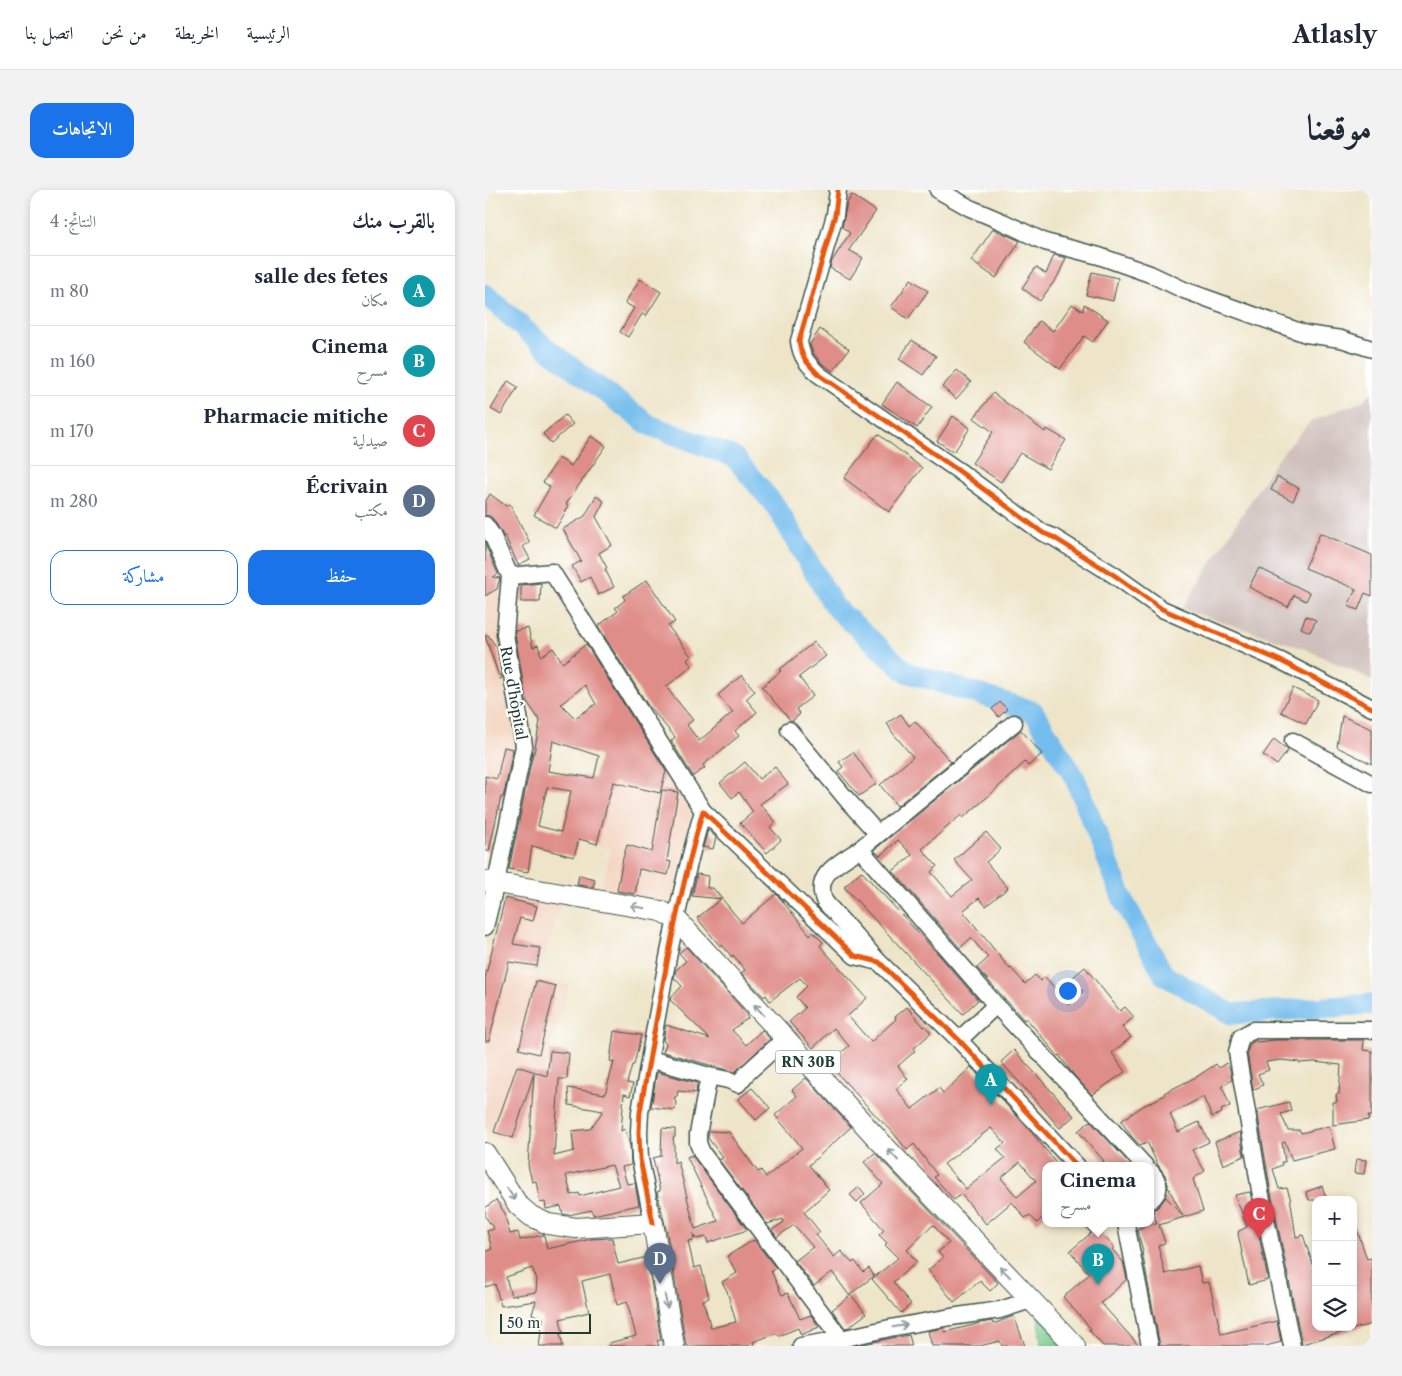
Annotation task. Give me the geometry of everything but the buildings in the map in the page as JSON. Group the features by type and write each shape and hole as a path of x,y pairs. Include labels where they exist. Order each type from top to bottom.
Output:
{"main road":[{"name":"RN 30B","path":"490,882 661,911 677,920 873,1134 1075,1346"},
{"path":"485,1153 518,1205 531,1216 548,1224 576,1228 653,1224 674,1346"}],"street":[{"path":"838,190 835,215 799,341 800,351 806,362 818,374 959,471 1043,533 1053,537 1114,575 1162,609 1281,661 1372,708"},
{"path":"938,190 970,208 1045,242 1099,256 1150,274 1184,290 1306,334 1341,339 1372,349"},
{"path":"485,525 492,535 510,576 552,572 703,811 855,956 879,962"},
{"name":"Rue d'hôpital","path":"485,927 490,882 524,746 505,634 510,576"},
{"path":"1014,723 860,849 828,872 823,879 821,888 825,902 879,962 959,1040 1073,1162"},
{"path":"789,730 878,834"},
{"path":"1293,741 1372,784"},
{"path":"653,1224 640,1159 640,1112 667,958 690,856 703,811"},
{"path":"860,849 996,1005 1141,1162"},
{"path":"959,1040 996,1005"},
{"path":"1292,1346 1260,1190 1237,1052 1241,1037 1253,1030 1372,1030"},
{"path":"649,1059 738,1084 747,1073 786,1038"},
{"path":"709,1076 698,1134 698,1144 702,1153 841,1339"},
{"path":"1154,1176 1159,1188 1154,1197"},
{"path":"1128,1227 1150,1346"},
{"path":"801,1346 898,1326 1000,1310 1031,1300"}],"shaded area":[{"path":"1372,392 1372,680 1305,649 1182,609 1276,461 1311,421 1363,401"},
{"path":"485,560 507,564 507,627 525,747 514,803 485,796"},
{"path":"620,763 675,774 673,788 690,795 693,804 672,908 600,890 611,850 590,843 601,771"},
{"path":"519,894 562,903 538,974 498,968"},
{"path":"499,970 569,985 542,1078 516,1145 493,1137 485,1131 485,1044"}],"green space":[{"path":"1038,1314 1067,1346 1041,1346"}],"waterway":[{"path":"485,294 545,347 649,425 734,457 777,508 834,606 906,672 1033,711 1075,778 1124,902 1164,975 1231,1014 1372,1004"}],"cycle path":[{"path":"838,190 835,215 799,341 805,359 818,374 959,471 1043,533 1053,537 1114,575 1162,609 1281,661 1372,708"},
{"path":"653,1223 640,1159 640,1112 675,923 703,811 855,956 879,962 959,1040 1073,1162"}],"place":[{"name":"salle des fetes","path":"991,1105"},
{"name":"Pharmacie mitiche","path":"1259,1239"},
{"name":"Écrivain","path":"660,1284"},
{"name":"Cinema","path":"1098,1285"}]}
